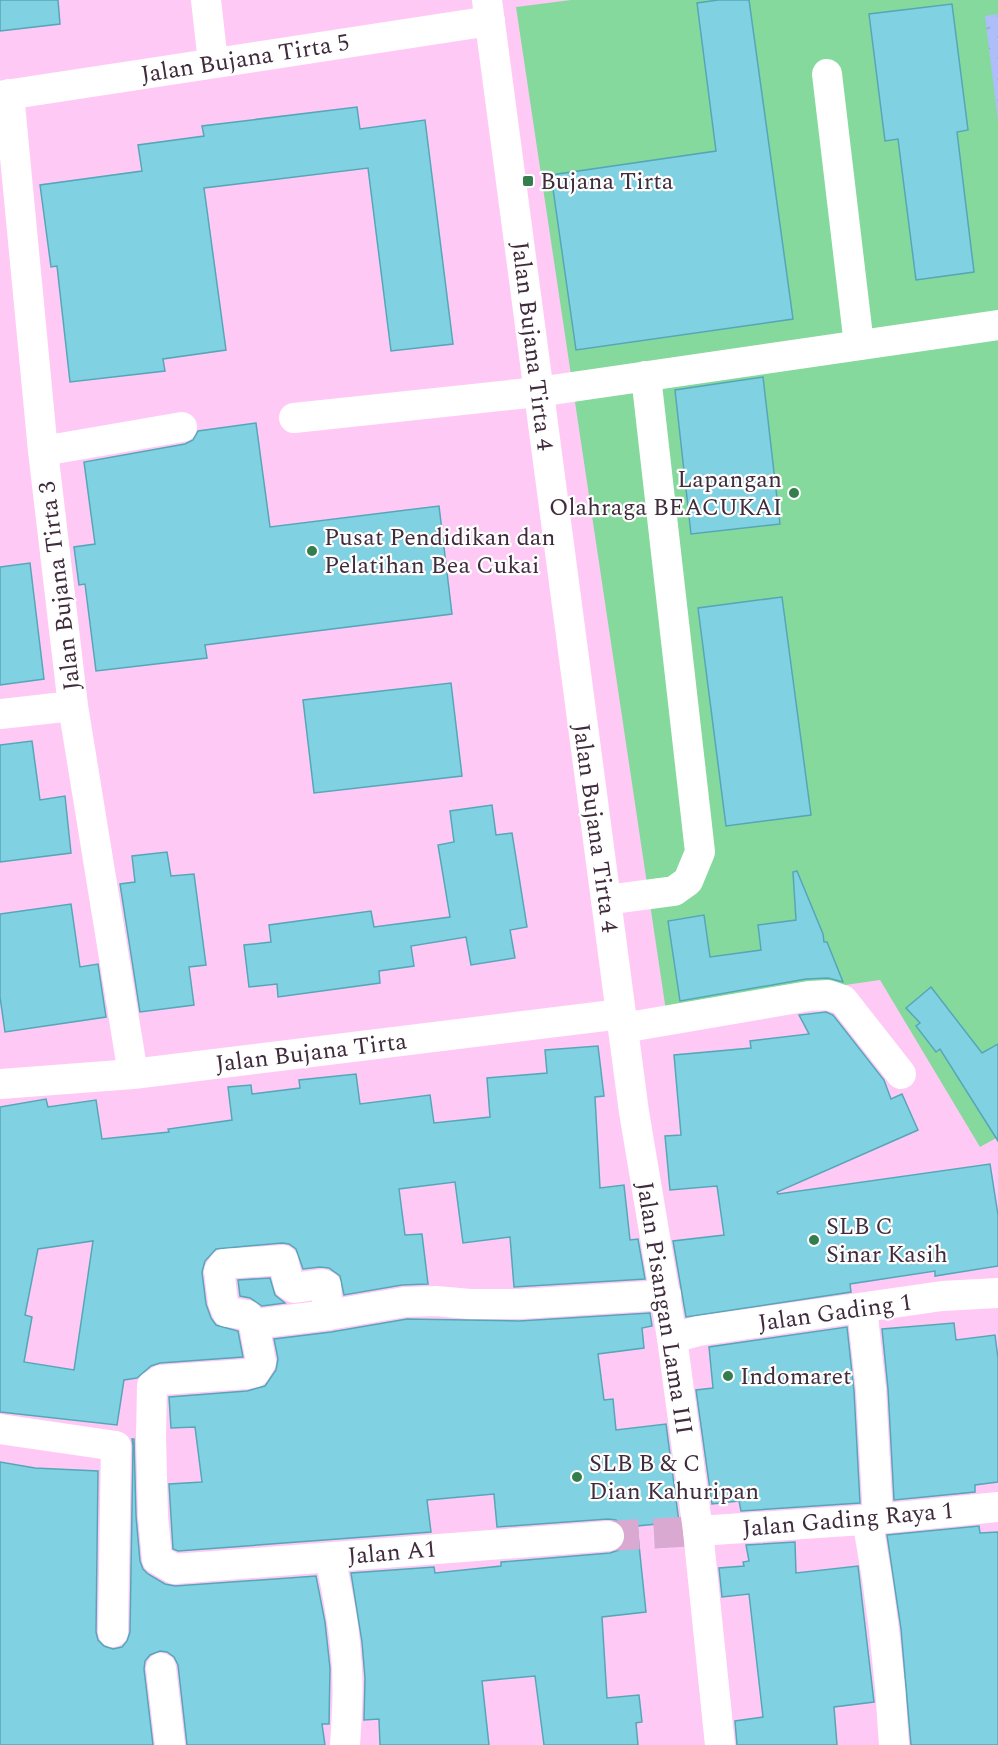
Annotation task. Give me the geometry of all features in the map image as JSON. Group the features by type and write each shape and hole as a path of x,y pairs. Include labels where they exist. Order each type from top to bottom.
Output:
{"street":[{"path":"206,0 213,62"},
{"name":"Jalan Bujana Tirta 5","path":"4,95 213,62 492,6"},
{"name":"Jalan Bujana Tirta 4","path":"492,6 538,392 622,1021"},
{"path":"827,74 859,345"},
{"name":"Jalan Bujana Tirta 3","path":"4,95 73,706 133,1074"},
{"path":"294,418 538,392 998,325"},
{"path":"606,900 674,891 688,881 700,852 646,376"},
{"path":"43,451 182,427"},
{"path":"0,714 73,706"},
{"name":"Jalan Bujana Tirta","path":"0,1084 133,1074 622,1021 828,995 843,1000 901,1074"},
{"name":"Jalan Pisangan Lama III","path":"622,1021 634,1112 672,1338 698,1531 720,1745"},
{"path":"328,1315 326,1286 322,1284 294,1288 289,1285 283,1260 224,1264 219,1270 223,1302 227,1312 247,1315 254,1324 328,1315 405,1302 519,1304 666,1295"},
{"name":"Jalan Gading 1","path":"672,1338 699,1331 942,1296 998,1293"},
{"path":"862,1308 871,1390 873,1519 889,1660 894,1745"},
{"name":"Jalan A1","path":"254,1324 261,1362 255,1372 161,1380 152,1386 153,1516 157,1559 174,1569 609,1536"},
{"path":"0,1429 116,1446 113,1632"},
{"name":"Jalan Gading Raya 1","path":"698,1531 873,1519 998,1507"},
{"path":"330,1558 343,1622 346,1656 348,1697 345,1745"},
{"path":"161,1668 170,1745"}],"green space":[{"name":"Lapangan Olahraga BEACUKAI","path":"571,0 998,0 998,1137 980,1147 880,980 666,1011 516,7"}],"water":[{"path":"998,14 998,121 985,16"}],"building":[{"path":"0,0 58,0 60,24 0,31"},
{"path":"749,0 793,319 576,350 551,175 716,151 697,3"},
{"path":"952,4 968,130 957,132 974,272 916,280 898,139 885,141 869,14"},
{"path":"357,107 360,129 425,120 453,344 391,351 368,168 204,188 226,350 163,359 165,371 70,382 57,266 51,267 40,185 142,171 138,145 204,136 202,126"},
{"path":"763,377 780,524 691,534 675,390"},
{"path":"256,423 270,527 439,506 452,614 205,645 207,658 96,671 85,584 79,585 74,547 95,544 84,462 185,444 193,440 198,431"},
{"path":"30,563 44,679 0,685 0,567"},
{"path":"782,597 811,815 726,826 698,608"},
{"path":"451,683 462,776 314,793 303,700"},
{"path":"32,741 40,800 65,796 71,853 0,862 0,745"},
{"path":"492,805 496,835 512,833 527,927 510,930 515,958 471,965 466,937 411,946 414,966 379,971 380,983 278,997 277,984 249,987 244,945 271,942 269,925 371,911 374,927 450,917 438,845 454,842 450,811"},
{"path":"167,852 171,876 194,874 206,965 189,967 194,1005 140,1012 120,884 135,882 132,856"},
{"path":"797,871 823,934 824,942 827,942 843,982 828,978 806,979 680,1001 668,921 704,915 710,957 761,950 758,925 796,920 793,872"},
{"path":"71,904 80,967 98,964 106,1017 5,1032 0,997 0,914"},
{"path":"931,987 982,1053 998,1044 998,1141 940,1049 936,1052 916,1026 920,1023 906,1008"},
{"path":"826,1012 833,1015 884,1080 891,1099 902,1094 918,1130 777,1192 778,1194 990,1164 998,1215 998,1266 935,1276 935,1271 850,1284 851,1292 686,1317 673,1241 724,1235 717,1186 670,1190 665,1136 681,1135 674,1055 751,1048 750,1041 809,1034 799,1015"},
{"path":"598,1046 604,1096 595,1097 600,1188 624,1185 630,1240 638,1239 645,1279 514,1287 510,1237 463,1243 455,1182 399,1189 405,1235 422,1234 428,1284 402,1285 344,1295 340,1276 329,1268 303,1269 296,1249 289,1244 216,1249 205,1261 202,1272 206,1304 216,1325 238,1331 243,1357 160,1363 151,1366 137,1378 124,1380 117,1425 0,1412 0,1107 46,1099 48,1107 96,1100 102,1139 169,1132 168,1129 232,1120 228,1087 251,1085 252,1094 300,1088 299,1080 356,1074 360,1104 430,1095 434,1123 490,1117 487,1078 547,1073 545,1050","holes":["93,1241 74,1370 24,1362 32,1317 25,1315 38,1249"]},
{"path":"270,1278 275,1295 285,1303 262,1306 250,1298 240,1296 238,1280"},
{"path":"650,1313 652,1326 642,1328 644,1348 598,1354 604,1400 613,1399 616,1430 666,1424 679,1522 637,1526 646,1612 602,1617 607,1698 639,1695 642,1722 636,1723 638,1745 544,1745 535,1676 482,1681 489,1745 380,1745 379,1719 364,1720 365,1678 362,1642 351,1573 434,1567 435,1573 501,1566 501,1562 610,1553 619,1550 625,1543 624,1527 616,1520 497,1527 494,1494 427,1500 431,1532 178,1551 173,1549 169,1484 202,1482 195,1427 171,1428 169,1397 247,1391 265,1386 276,1370 278,1359 274,1339 407,1319 519,1321"},
{"path":"954,1323 956,1340 995,1335 998,1358 998,1482 975,1485 975,1492 894,1500 882,1329"},
{"path":"847,1327 854,1391 860,1503 741,1511 739,1501 712,1504 696,1390 713,1388 709,1347"},
{"path":"132,1439 134,1439 140,1561 148,1574 165,1584 175,1586 316,1576 325,1622 330,1668 329,1724 322,1724 325,1745 187,1745 178,1665 174,1657 167,1652 160,1651 150,1655 145,1661 144,1669 153,1745 0,1745 0,1462 35,1468 98,1471 96,1632 98,1640 104,1646 113,1649 122,1647 130,1632"},
{"path":"979,1526 980,1533 998,1532 998,1745 911,1745 901,1629 887,1535"},
{"path":"795,1542 796,1573 858,1566 874,1702 834,1707 837,1745 737,1745 735,1721 763,1717 749,1594 722,1597 719,1568 744,1566 743,1562 749,1561 746,1545"}],"tunnel":[{"path":"609,1536 698,1531"}],"place":[{"name":"Bujana Tirta","path":"528,181"},
{"name":"Lapangan Olahraga BEACUKAI","path":"794,493"},
{"name":"Pusat Pendidikan dan Pelatihan Bea Cukai","path":"312,551"},
{"name":"SLB C Sinar Kasih","path":"814,1240"},
{"name":"Indomaret","path":"728,1376"},
{"name":"SLB B & C Dian Kahuripan","path":"577,1477"}]}
